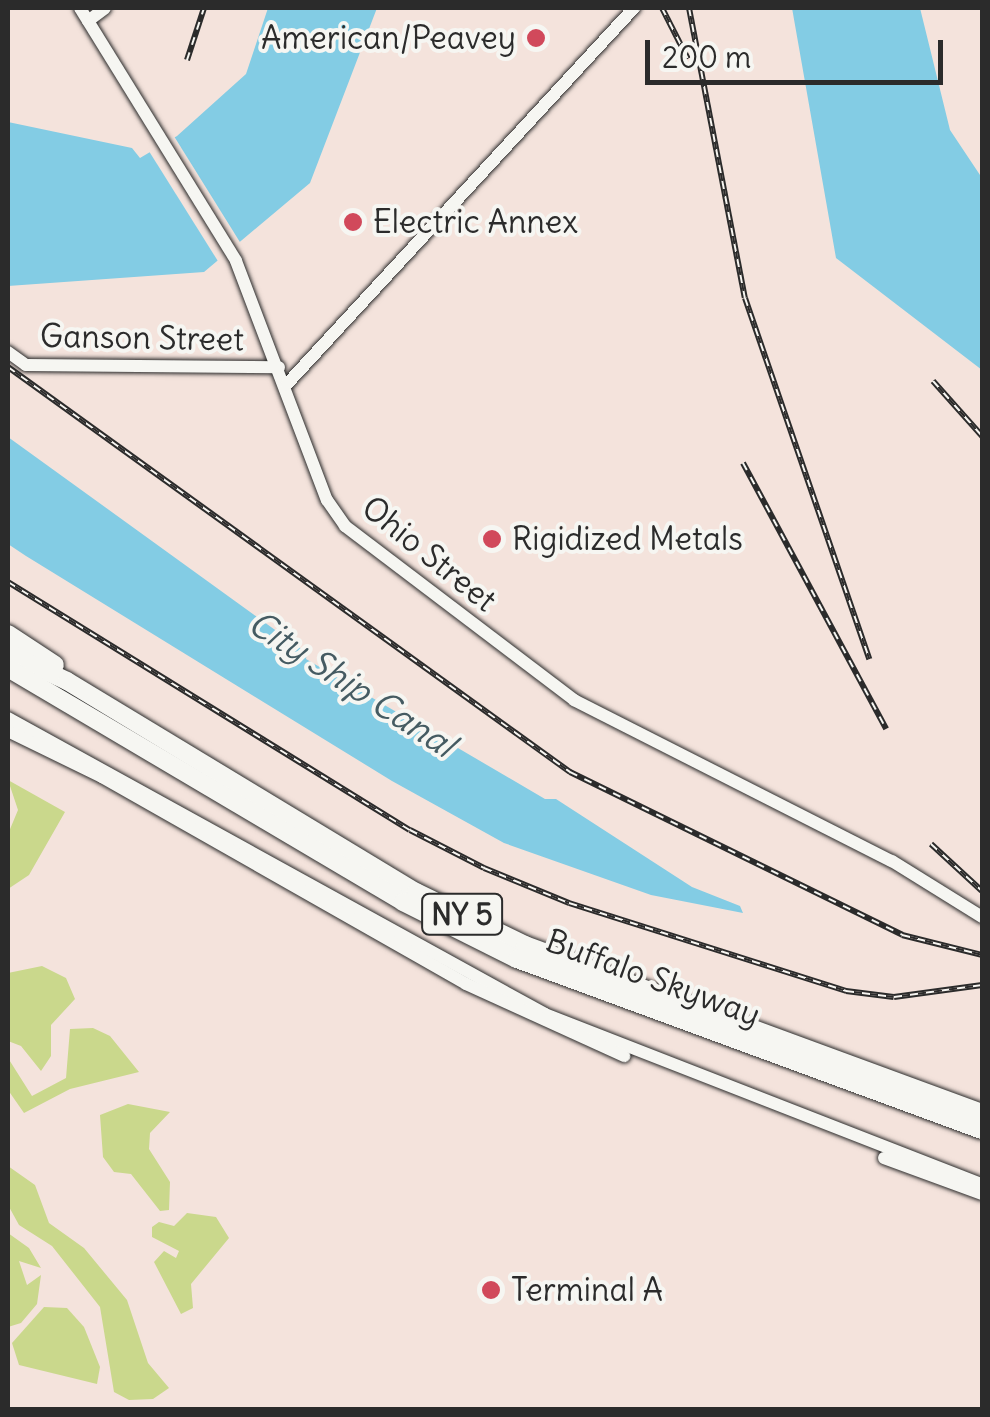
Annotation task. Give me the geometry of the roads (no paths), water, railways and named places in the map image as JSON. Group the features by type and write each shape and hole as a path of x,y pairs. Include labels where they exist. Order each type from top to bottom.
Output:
{"highway":[{"path":"8,634 54,664 67,681"},
{"name":"Buffalo Skyway","path":"8,652 67,681 158,746 403,902 518,959 982,1130"},
{"name":"Buffalo Skyway","path":"8,668 158,746 416,892 525,945 777,1041 982,1113"}],"street":[{"path":"85,12 105,8"},
{"path":"286,384 634,8"},
{"name":"Ohio Street","path":"85,12 236,261 280,367 327,500 358,536 574,700 892,861 982,917"},
{"name":"Ganson Street","path":"8,352 26,365 280,367"},
{"path":"8,718 466,984 545,1025 982,1184"},
{"path":"8,731 104,772"},
{"path":"659,1066 982,1194"}],"water":[{"path":"268,8 377,8 310,183 204,272 8,286 8,122 132,148 140,158 177,136 246,74"},
{"path":"792,8 920,8 950,130 982,178 982,370 836,258"},
{"name":"City Ship Canal","path":"8,437 307,653 306,659 545,799 556,799 692,887 740,906 743,913 651,895 504,843 392,781 26,556 8,544"}],"railway":[{"path":"187,60 204,8"},
{"path":"662,8 688,59"},
{"path":"689,8 745,298 869,659"},
{"path":"8,367 570,772 902,935 982,955"},
{"path":"933,381 982,436"},
{"path":"743,463 886,729"},
{"path":"8,582 410,830 484,868 569,903 846,991 894,997 982,985"},
{"path":"931,844 982,891"}],"place":[{"name":"American/Peavey","path":"536,38"},
{"name":"Electric Annex","path":"353,222"},
{"name":"Rigidized Metals","path":"492,539"},
{"name":"Terminal A","path":"491,1290"}]}
